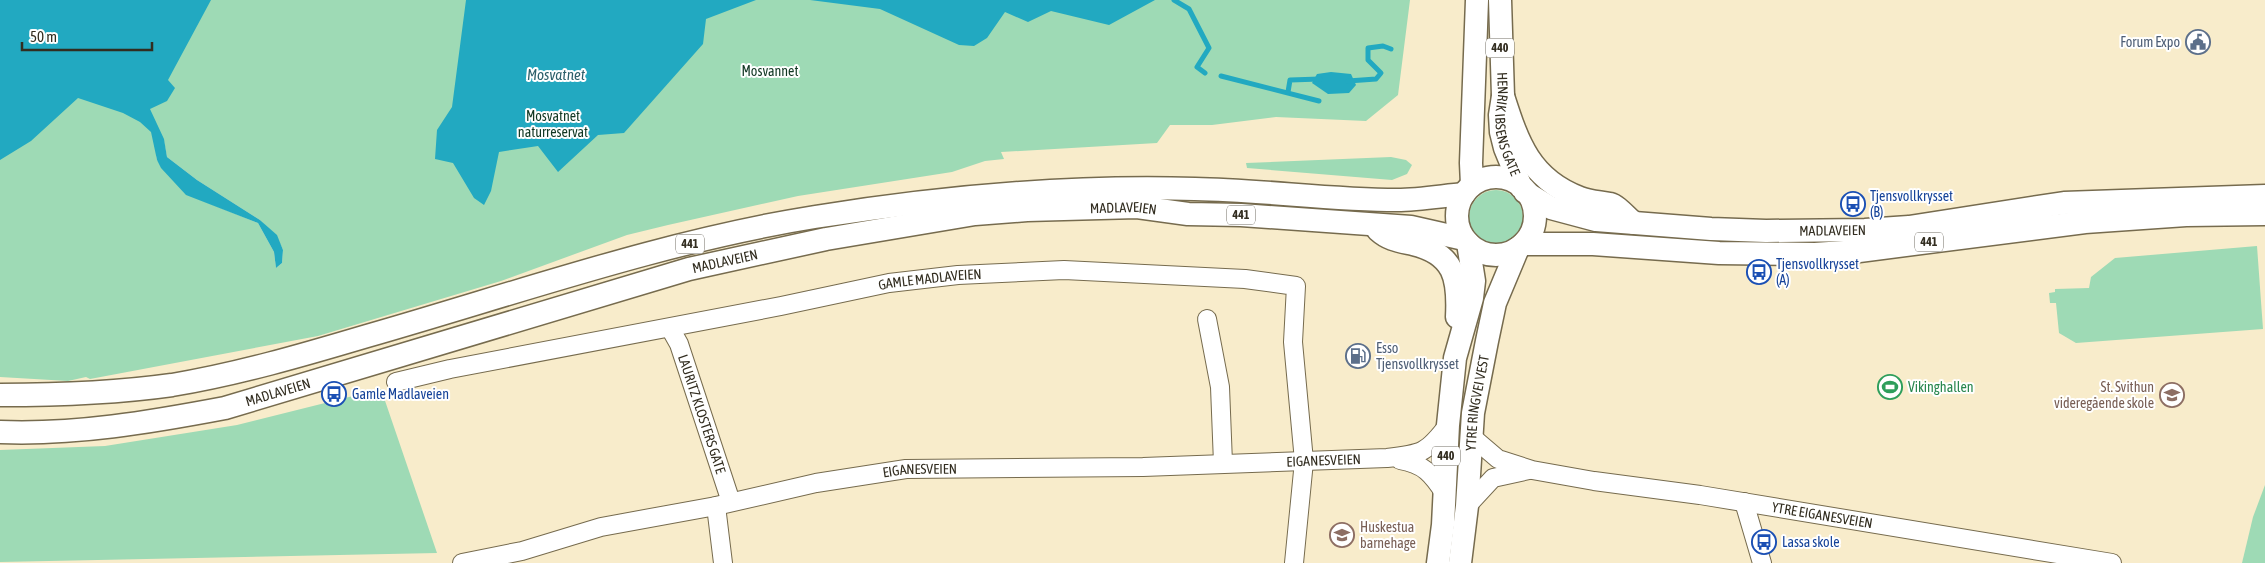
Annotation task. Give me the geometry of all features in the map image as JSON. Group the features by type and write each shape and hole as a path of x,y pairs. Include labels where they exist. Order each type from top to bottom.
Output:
{"main road":[{"name":"HENRIK IBSENS GATE","path":"1468,189 1471,163 1477,0"},
{"name":"HENRIK IBSENS GATE","path":"1500,0 1503,96 1500,115 1501,132 1505,148 1523,189"},
{"path":"1503,96 1517,139 1527,159 1539,172 1568,193 1596,203 1612,204 1634,224"},
{"name":"441","path":"1468,189 1484,179 1497,178 1510,180 1523,189"},
{"name":"MADLAVEIEN","path":"0,395 66,395 169,385 220,376 309,353 648,254 811,217 888,206 987,194 1095,188 1197,189 1395,200 1468,189"},
{"path":"1466,241 1458,228 1456,217 1458,204 1468,189"},
{"path":"1521,246 1533,227 1534,215 1532,202 1523,189"},
{"name":"MADLAVEIEN","path":"1523,189 1551,208 1581,217 1634,224 1730,230 1865,230 1909,227 2064,203 2265,196"},
{"name":"MADLAVEIEN","path":"0,432 72,430 152,422 225,408 689,269 826,239 975,214 1027,210 1137,208 1188,214 1241,215 1411,227 1466,241"},
{"name":"MADLAVEIEN","path":"1521,246 1538,242 1600,244 1719,253 1815,254 1859,251 2085,222 2186,215 2265,214"},
{"path":"1371,224 1388,239 1428,249 1438,254 1450,266 1459,293 1455,358"},
{"name":"441","path":"1466,241 1486,254 1499,255 1521,246"},
{"name":"YTRE RINGVEI VEST","path":"1438,563 1455,358 1472,298 1474,281 1466,241"},
{"name":"YTRE RINGVEI VEST","path":"1460,563 1467,506 1471,436 1491,317 1521,246"}],"street":[{"name":"GAMLE MADLAVEIEN","path":"396,382 450,369 670,328 889,283 976,273 1064,270 1245,279 1296,286 1293,342 1304,461"},
{"path":"1207,319 1220,387 1223,463"},
{"name":"LAURITZ KLOSTERS GATE","path":"670,328 679,344 724,504 724,563"},
{"name":"EIGANESVEIEN","path":"462,563 522,551 601,527 724,504 816,483 906,469 1143,467 1388,458 1417,455 1433,444 1448,425"},
{"name":"YTRE EIGANESVEIEN","path":"1471,436 1498,459 1532,470 1594,481 1744,502 2112,563"},
{"name":"EIGANESVEIEN","path":"1388,458 1416,462 1433,477 1445,494"},
{"path":"1294,563 1304,461"},
{"name":"YTRE EIGANESVEIEN","path":"1467,506 1493,478 1532,470"},
{"path":"1744,502 1762,563"}],"green space":[{"path":"0,0 1410,0 1398,95 1366,121 1276,117 1212,125 1170,125 1157,143 1001,152 1004,159 985,161 952,172 798,196 627,235 501,281 318,336 90,379 86,377 68,381 0,377","holes":["164,141 167,157 197,180 260,220 276,235 283,250 282,263 276,268 274,252 258,223 186,194 157,160 156,154"]},
{"path":"1391,157 1406,160 1412,165 1407,174 1392,180 1247,168 1246,163"},
{"path":"1491,190 1501,190 1511,194 1519,202 1523,217 1519,232 1511,240 1501,244 1491,244 1481,240 1473,232 1469,222 1469,212 1473,202 1481,194"},
{"path":"2257,246 2263,329 2076,343 2059,333 2056,303 2050,303 2049,293 2055,292 2055,289 2089,288 2091,277 2115,258"},
{"path":"381,389 437,553 0,562 0,450 105,446 237,425"},
{"path":"2265,485 2265,563 2242,563 2253,517"}],"water":[{"path":"0,0 211,0 168,80 175,88 167,101 150,109 164,139 167,157 197,180 260,220 277,235 283,250 282,263 276,268 274,252 258,223 186,195 161,168 157,160 151,132 140,122 123,113 78,98 31,141 0,160"},
{"name":"Mosvatnet","path":"466,0 756,0 706,19 703,44 624,133 598,135 558,172 538,146 499,152 491,191 484,205 474,198 453,163 435,159 437,130 452,107"},
{"path":"810,0 1155,0 1109,25 1051,11 1028,22 1005,12 987,38 974,46 959,45 880,9"},
{"path":"1331,72 1351,74 1356,85 1349,93 1328,94 1312,83 1317,74"}],"waterway":[{"path":"1174,0 1189,9 1209,48 1197,67 1205,73"},
{"path":"1348,81 1376,79 1381,73 1368,60 1368,48 1383,46 1391,49"},
{"path":"1221,76 1319,101"},
{"path":"1288,92 1290,80 1320,79"}],"place":[{"name":"Forum Expo","path":"2198,42"},
{"name":"Tjensvollkrysset (B)","path":"1853,204"},
{"name":"Tjensvollkrysset (A)","path":"1759,272"},
{"name":"Esso Tjensvollkrysset","path":"1358,356"},
{"name":"Vikinghallen","path":"1890,387"},
{"name":"Gamle Madlaveien","path":"334,394"},
{"name":"St. Svithun videregående skole","path":"2172,395"},
{"name":"Huskestua barnehage","path":"1342,535"},
{"name":"Lassa skole","path":"1764,542"}],"park label":[{"name":"Mosvannet","path":"770,71"},
{"name":"Mosvatnet naturreservat","path":"553,124"}]}
